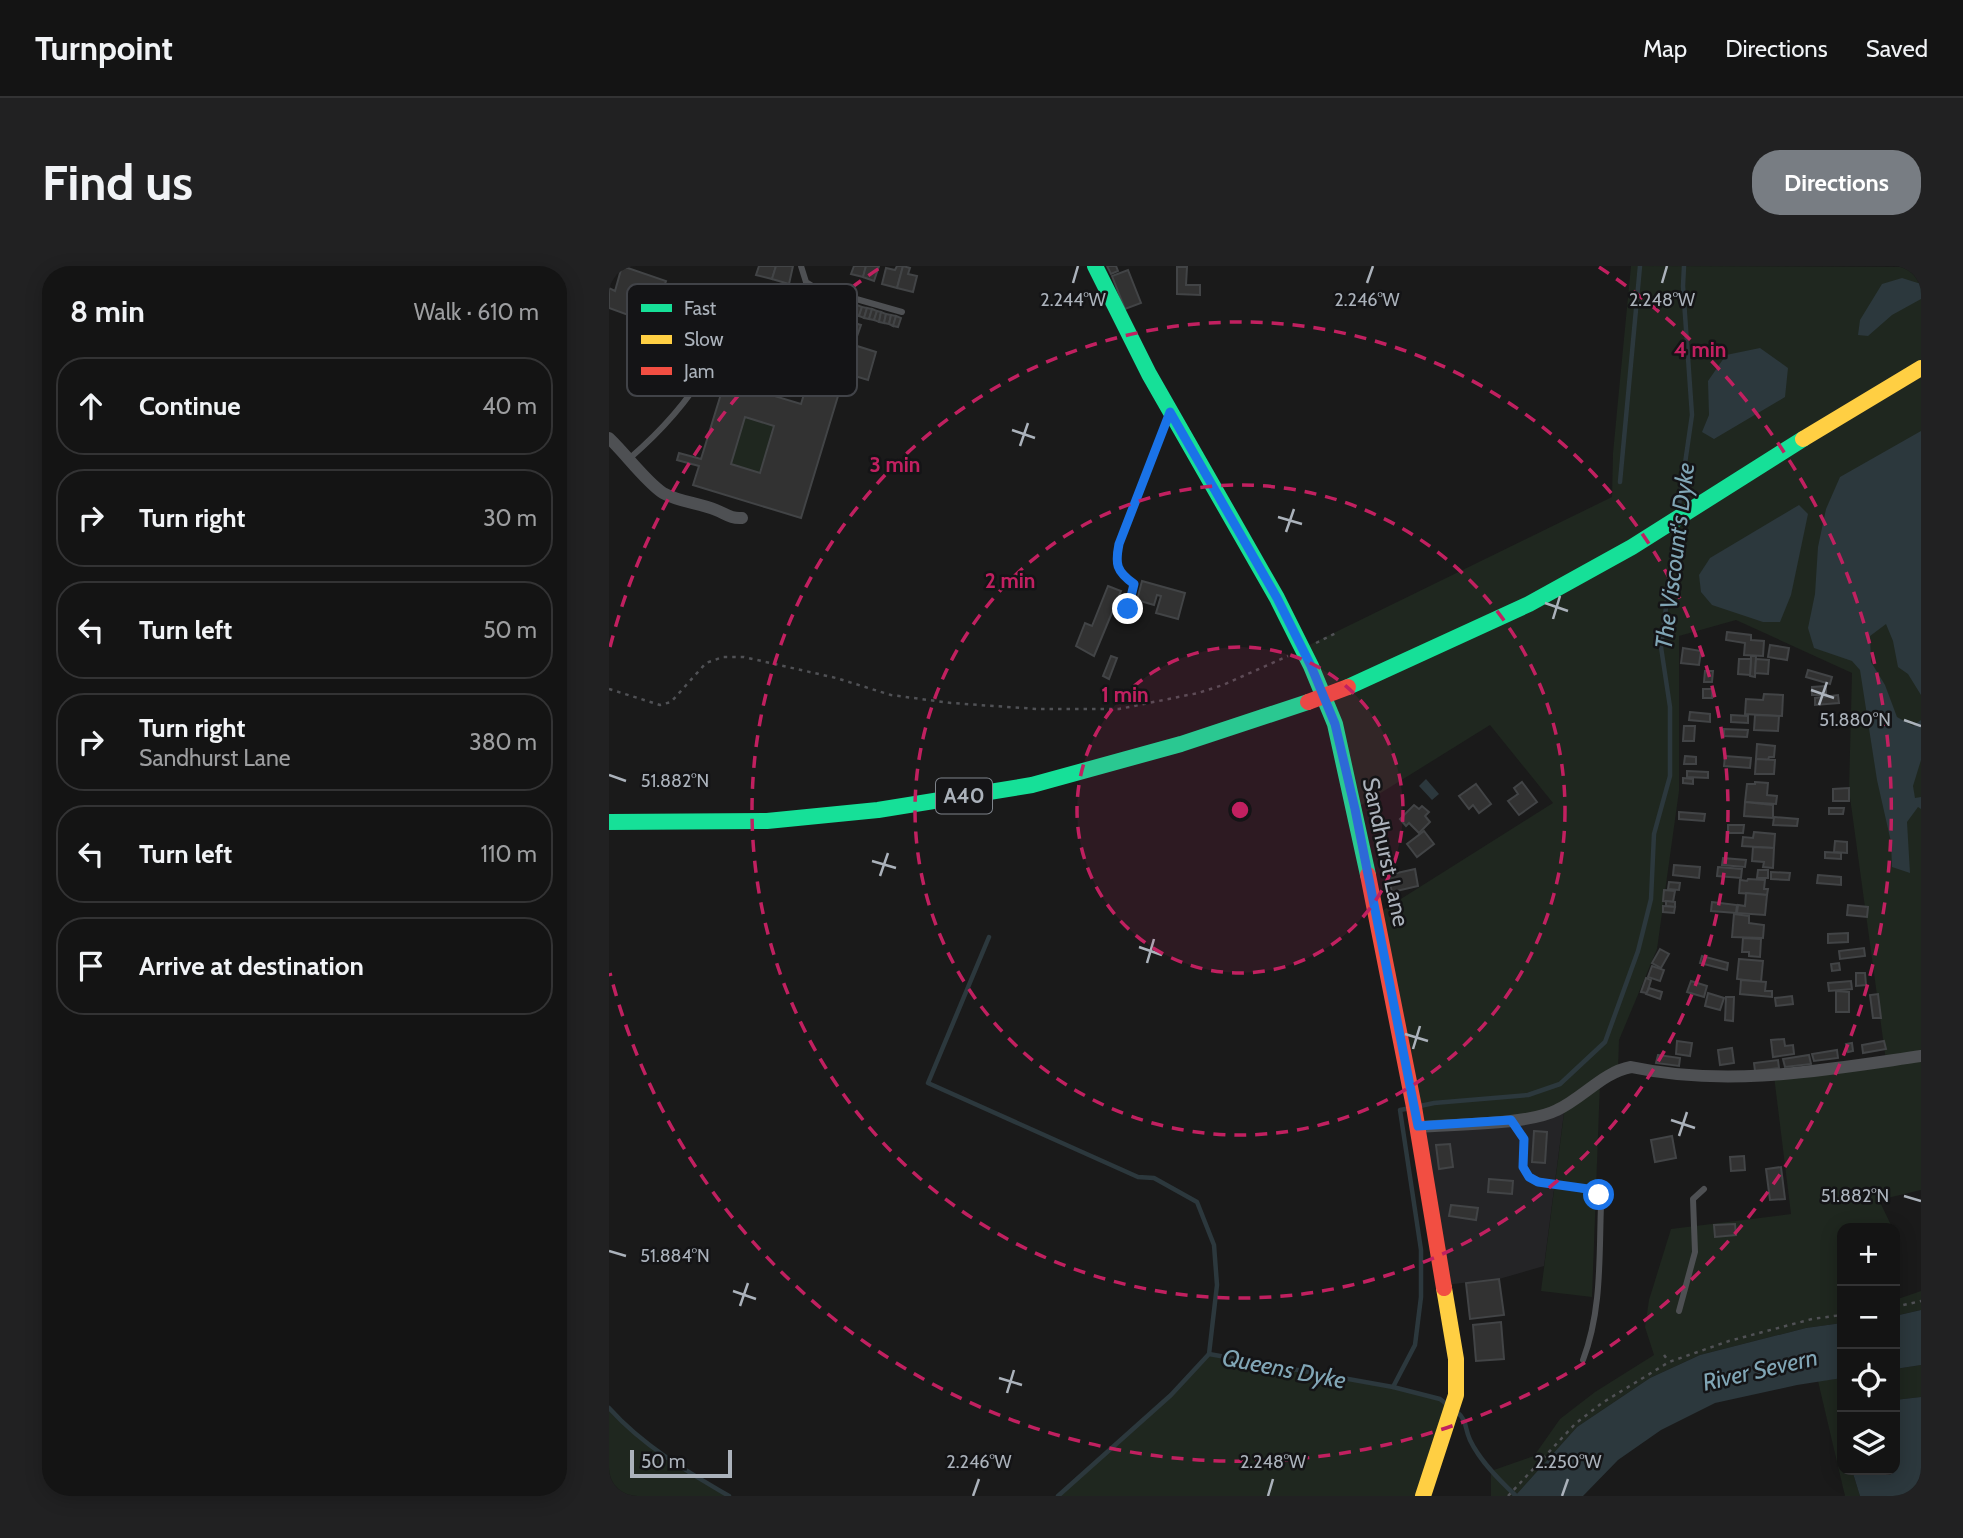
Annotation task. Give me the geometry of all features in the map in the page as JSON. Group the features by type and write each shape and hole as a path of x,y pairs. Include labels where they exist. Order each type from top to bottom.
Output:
{"main road":[{"name":"Sandhurst Lane","path":"1095,266 1170,412 1277,598 1335,724 1377,914 1418,1126 1456,1359 1456,1395 1423,1496"},
{"name":"A40","path":"609,822 767,821 878,810 1032,785 1181,744 1308,702 1348,687 1529,604 1632,547 1745,474 1921,368"}],"street":[{"path":"609,438 630,458 644,477 663,492 717,510 733,519 741,518"},
{"path":"1418,1126 1525,1119 1556,1111 1618,1070 1631,1067 1722,1079 1774,1076 1921,1056"}],"lane":[{"path":"801,266 809,284"},
{"path":"857,300 902,312"},
{"path":"630,458 672,418 688,396"},
{"path":"1128,609 1134,584 1123,576 1116,562 1119,544 1170,412"},
{"path":"1511,1120 1524,1139 1523,1167 1529,1177 1538,1182 1588,1189 1599,1195 1601,1205 1597,1304 1592,1337 1583,1360"},
{"path":"1679,1311 1695,1252 1693,1199 1704,1189"}],"path":[{"path":"1321,640 1338,632"},
{"path":"609,689 660,705 671,702 706,663 723,657 744,657 836,678 891,695 951,703 1037,709 1119,709 1198,693 1223,685 1301,649"},
{"path":"1900,1306 1921,1301"},
{"path":"1509,1495 1575,1424 1602,1403 1669,1362 1729,1341 1837,1316"},
{"path":"1664,1355 1669,1362"}],"shaded area":[{"path":"1631,266 1921,267 1921,1190 1879,1200 1890,1223 1837,1223 1837,1324 1806,1328 1700,1355 1650,1378 1577,1427 1515,1496 1491,1496 1491,1471 1534,1456 1560,1419 1595,1392 1654,1355 1645,1327 1649,1300 1671,1229 1791,1214 1774,1076 1886,1061 1849,790 1852,673 1736,620 1679,636 1679,791 1657,949 1619,1040 1618,1070 1600,1082 1592,1297 1541,1291 1565,1106 1556,1111 1418,1127 1377,914 1553,803 1490,725 1355,809 1301,649 1612,497 1613,453"},
{"path":"745,417 774,426 760,473 731,464"},
{"path":"1565,1105 1544,1266 1499,1279 1444,1285 1418,1127"},
{"path":"1921,1291 1921,1310 1900,1315 1900,1298"},
{"path":"1209,1354 1393,1387 1440,1399 1452,1408 1423,1496 1058,1496 1171,1395"},
{"path":"1921,1365 1921,1397 1900,1399 1900,1368"},
{"path":"1837,1379 1837,1462 1818,1381"},
{"path":"609,1408 650,1446 729,1496 609,1496"},
{"path":"1840,1475 1854,1475 1860,1496 1845,1496"}],"water":[{"path":"1902,278 1921,284 1921,299 1892,315 1868,336 1858,335 1860,320 1882,284"},
{"path":"1760,348 1788,368 1785,397 1714,439 1702,432 1709,415 1708,381 1726,355"},
{"path":"1921,431 1921,695 1908,674 1898,667 1893,641 1886,624 1870,636 1871,662 1885,685 1897,717 1913,726 1921,720 1921,760 1913,786 1915,798 1921,797 1921,809 1918,807 1907,822 1910,873 1892,867 1891,842 1877,780 1860,670 1852,661 1814,648 1808,628 1815,594 1818,547 1826,509 1840,477"},
{"path":"1799,505 1808,514 1791,595 1780,622 1763,622 1712,605 1701,592 1699,575 1710,558"},
{"path":"1426,779 1439,794 1432,800 1419,786"},
{"path":"1921,1310 1921,1365 1900,1368 1900,1315"},
{"name":"River Severn","path":"1837,1324 1837,1379 1715,1403 1661,1430 1618,1460 1583,1496 1515,1496 1577,1427 1650,1378 1700,1355 1806,1328"},
{"path":"1921,1397 1921,1496 1860,1496 1854,1475 1900,1475 1900,1399"}],"building":[{"path":"622,266 666,281 665,284 627,284 627,315 609,308 609,288 615,291"},
{"path":"759,266 776,266 772,279 756,275"},
{"path":"776,266 793,266 789,284 772,279"},
{"path":"854,266 866,266 863,277 851,274"},
{"path":"866,266 879,266 874,281 863,277"},
{"path":"897,266 903,266 897,288 882,284 886,268 895,270"},
{"path":"903,266 910,268 908,274 917,276 913,292 897,288"},
{"path":"1107,266 1116,266 1118,271 1111,274"},
{"path":"1177,267 1187,267 1186,285 1200,285 1200,295 1177,294"},
{"path":"1128,270 1141,303 1125,309 1112,276"},
{"path":"857,305 862,307 857,316"},
{"path":"862,307 867,308 864,318 859,316"},
{"path":"867,308 872,309 869,319 864,318"},
{"path":"872,309 877,311 874,320 869,319"},
{"path":"877,311 881,312 879,322 874,320"},
{"path":"881,312 886,314 884,323 879,322"},
{"path":"886,314 891,315 889,324 884,323"},
{"path":"891,315 896,316 893,326 889,324"},
{"path":"896,316 901,318 898,327 893,326"},
{"path":"857,346 876,352 868,380 857,377"},
{"path":"720,396 775,396 801,404 803,396 838,396 801,518 693,485 699,466 677,460 679,453 701,459","holes":["745,417 774,426 760,473 731,464"]},
{"path":"1142,581 1185,593 1178,619 1156,613 1161,596 1157,595 1154,605 1137,600"},
{"path":"1108,586 1121,591 1094,656 1076,646 1085,623 1092,626"},
{"path":"1727,632 1751,635 1751,640 1764,641 1763,656 1744,655 1745,643 1726,640"},
{"path":"1770,645 1789,648 1787,660 1768,657"},
{"path":"1683,648 1701,651 1699,665 1681,663"},
{"path":"1111,656 1117,658 1109,679 1103,676"},
{"path":"1751,656 1756,656 1755,677 1750,676"},
{"path":"1739,659 1751,659 1750,675 1738,674"},
{"path":"1756,659 1769,660 1768,674 1755,673"},
{"path":"1808,670 1832,677 1830,684 1806,677"},
{"path":"1705,671 1713,671 1712,682 1704,682"},
{"path":"1826,686 1826,695 1812,695 1812,687"},
{"path":"1703,689 1712,689 1712,698 1703,698"},
{"path":"1764,694 1783,695 1782,716 1745,714 1746,699 1763,700"},
{"path":"1838,695 1839,703 1815,705 1815,698"},
{"path":"1690,712 1710,714 1710,722 1689,720"},
{"path":"1731,715 1748,716 1748,723 1731,722"},
{"path":"1755,715 1779,716 1778,731 1754,730"},
{"path":"1684,726 1695,726 1694,741 1683,741"},
{"path":"1724,729 1748,730 1747,737 1724,736"},
{"path":"1757,744 1775,746 1774,757 1769,757 1768,760 1756,759"},
{"path":"1685,756 1696,757 1696,764 1684,764"},
{"path":"1725,756 1751,758 1750,768 1724,766"},
{"path":"1756,759 1775,760 1774,774 1755,774"},
{"path":"1687,771 1708,772 1708,778 1687,777"},
{"path":"1683,778 1693,779 1693,784 1683,783"},
{"path":"1522,782 1537,802 1519,815 1508,801 1518,794 1514,788"},
{"path":"1768,783 1767,795 1777,796 1776,804 1745,802 1747,784"},
{"path":"1476,784 1491,804 1479,813 1473,805 1469,809 1459,796"},
{"path":"1849,788 1849,801 1833,801 1833,789"},
{"path":"1745,802 1773,805 1773,818 1744,816"},
{"path":"1414,805 1419,809 1422,806 1429,812 1425,816 1430,822 1419,833 1409,823 1406,826 1400,819"},
{"path":"1829,808 1844,808 1843,814 1829,814"},
{"path":"1679,812 1705,814 1704,821 1679,819"},
{"path":"1774,817 1798,819 1797,826 1773,825"},
{"path":"1728,825 1744,825 1743,833 1728,833"},
{"path":"1424,831 1434,844 1417,857 1407,844"},
{"path":"1754,832 1775,834 1774,848 1742,846 1743,837 1753,838"},
{"path":"1835,841 1847,842 1847,853 1834,852"},
{"path":"1753,847 1774,848 1773,868 1763,867 1764,862 1752,861"},
{"path":"1825,852 1841,853 1841,859 1825,858"},
{"path":"1723,858 1746,860 1745,867 1722,865"},
{"path":"1674,865 1700,867 1699,878 1673,875"},
{"path":"1718,867 1742,869 1741,878 1717,876"},
{"path":"1415,869 1418,886 1392,892 1388,875"},
{"path":"1758,870 1768,870 1768,878 1757,878"},
{"path":"1771,872 1790,873 1789,880 1771,879"},
{"path":"1818,875 1841,877 1841,885 1817,883"},
{"path":"1740,880 1765,880 1764,889 1768,889 1767,895 1739,893"},
{"path":"1669,882 1680,883 1679,890 1668,889"},
{"path":"1664,890 1675,891 1673,902 1663,901"},
{"path":"1746,893 1767,895 1765,915 1737,913 1738,905 1745,906"},
{"path":"1666,901 1675,902 1675,907 1666,906"},
{"path":"1712,902 1737,905 1736,913 1711,911"},
{"path":"1848,905 1868,907 1867,917 1847,915"},
{"path":"1663,906 1675,907 1674,913 1663,912"},
{"path":"1734,914 1749,916 1749,923 1764,925 1763,938 1732,937"},
{"path":"1848,933 1848,942 1828,943 1828,934"},
{"path":"1743,938 1761,939 1760,957 1742,952"},
{"path":"1864,948 1865,956 1840,959 1839,951"},
{"path":"1660,949 1669,954 1661,968 1652,963"},
{"path":"1702,956 1728,963 1727,970 1700,963"},
{"path":"1739,959 1763,961 1761,982 1737,979"},
{"path":"1839,963 1840,970 1832,971 1831,964"},
{"path":"1652,966 1664,970 1660,981 1648,977"},
{"path":"1856,973 1865,973 1866,985 1856,986"},
{"path":"1646,978 1651,980 1647,993 1641,992"},
{"path":"1741,980 1766,982 1765,991 1772,991 1772,997 1740,994"},
{"path":"1691,981 1707,986 1704,997 1687,992"},
{"path":"1851,981 1852,989 1829,991 1828,983"},
{"path":"1649,988 1662,992 1660,999 1646,994"},
{"path":"1836,991 1849,992 1849,1012 1836,1012"},
{"path":"1708,993 1724,998 1720,1010 1705,1006"},
{"path":"1878,994 1881,1018 1873,1018 1870,995"},
{"path":"1792,996 1793,1004 1776,1006 1775,998"},
{"path":"1726,997 1734,997 1733,1021 1725,1020"},
{"path":"1784,1039 1785,1046 1793,1045 1794,1054 1773,1057 1771,1040"},
{"path":"1677,1041 1692,1043 1690,1056 1676,1054"},
{"path":"1884,1041 1886,1049 1863,1053 1862,1045"},
{"path":"1852,1043 1853,1051 1848,1052 1846,1044"},
{"path":"1732,1048 1734,1063 1720,1065 1718,1050"},
{"path":"1837,1050 1838,1058 1814,1061 1812,1054"},
{"path":"1658,1055 1680,1058 1679,1066 1656,1063"},
{"path":"1809,1055 1811,1064 1785,1067 1783,1059"},
{"path":"1778,1060 1779,1068 1755,1071 1754,1063"},
{"path":"1534,1131 1547,1132 1545,1163 1532,1162"},
{"path":"1672,1136 1676,1158 1655,1162 1651,1140"},
{"path":"1450,1144 1453,1167 1439,1169 1436,1145"},
{"path":"1744,1156 1745,1170 1731,1171 1730,1157"},
{"path":"1781,1167 1785,1199 1770,1200 1766,1169"},
{"path":"1489,1179 1513,1181 1512,1194 1488,1192"},
{"path":"1451,1205 1478,1208 1476,1220 1449,1216"},
{"path":"1735,1224 1736,1235 1715,1237 1714,1225"},
{"path":"1499,1279 1504,1315 1470,1319 1466,1283"},
{"path":"1501,1322 1504,1359 1476,1361 1473,1325"}],"waterway":[{"path":"1620,482 1640,266"},
{"name":"The Viscount's Dyke","path":"1679,505 1692,415 1684,266"},
{"name":"The Viscount's Dyke","path":"1420,1106 1528,1095 1560,1084 1605,1042 1638,951 1651,899 1654,834 1670,776 1670,707 1661,647 1676,528"},
{"path":"989,937 928,1083 1138,1177 1154,1178 1197,1202 1214,1245 1217,1285 1209,1354"},
{"name":"The Viscount's Dyke","path":"1393,1387 1415,1345 1421,1297 1421,1250 1400,1110 1411,1108"},
{"name":"Queens Dyke","path":"1058,1496 1171,1395 1209,1354 1393,1387 1440,1399 1449,1406"},
{"name":"Queens Dyke","path":"609,1408 650,1446 729,1496"},
{"name":"Queens Dyke","path":"1456,1411 1464,1421 1470,1440 1479,1455 1516,1496"}],"traffic: fast":[{"path":"1095,266 1149,374 1277,598 1311,666 1335,724 1368,875"},
{"path":"1348,687 1529,604 1632,547 1803,439"},
{"path":"609,822 767,821 878,810 1032,785 1181,744 1308,702"}],"traffic: slow":[{"path":"1803,439 1921,368"},
{"path":"1423,1496 1456,1395 1456,1359 1444,1288"}],"traffic: jam":[{"path":"1308,702 1348,687"},
{"path":"1368,875 1414,1107 1444,1288"}],"route":[{"path":"1128,609 1134,584 1123,576 1116,562 1119,544 1170,412 1277,598 1311,666 1335,724 1377,914 1418,1126 1511,1120 1524,1139 1523,1167 1529,1177 1538,1182 1588,1189 1599,1195"}]}
